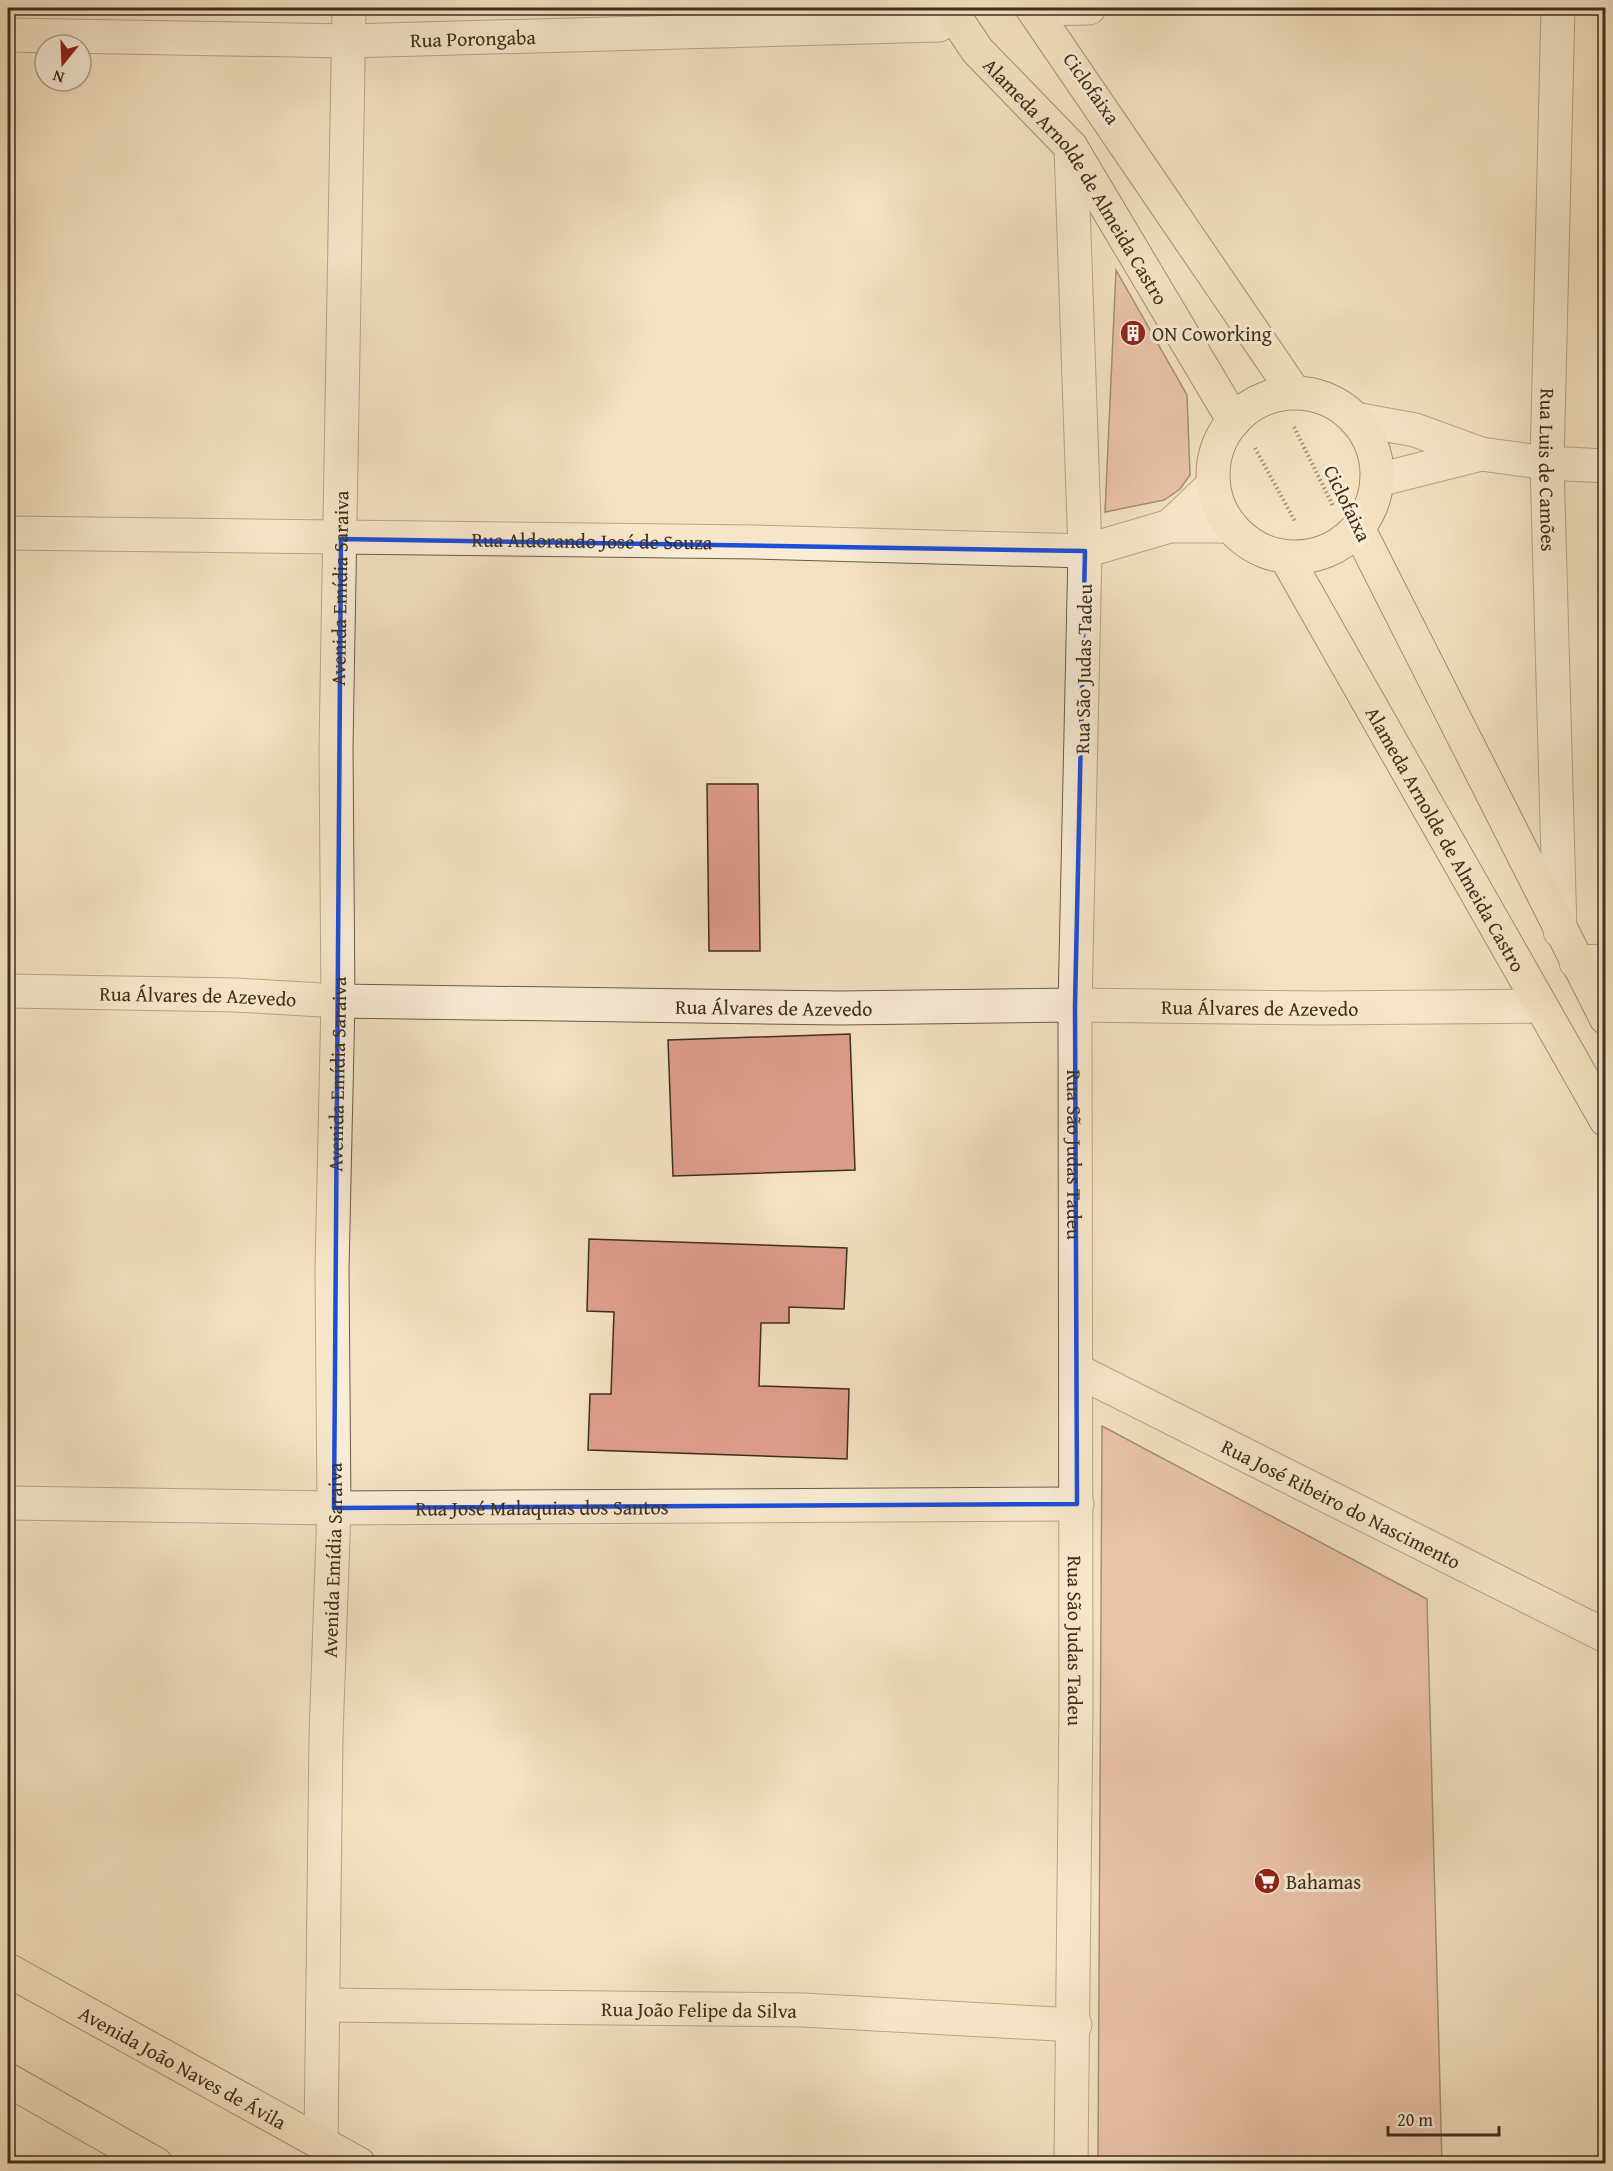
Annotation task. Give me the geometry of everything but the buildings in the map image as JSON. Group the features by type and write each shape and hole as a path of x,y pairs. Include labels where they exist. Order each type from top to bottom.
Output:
{"main road":[{"path":"1032,8 1287,394"},
{"name":"Alameda Arnolde de Almeida Castro","path":"944,16 1071,147 1234,421"},
{"path":"1287,394 1322,397 1346,409 1355,419 1365,429 1376,453 1378,480 1373,507 1354,534 1338,546 1312,556 1286,557 1259,549 1236,533 1220,511 1212,484 1214,457 1224,431 1243,410 1267,397 1287,394"},
{"path":"1354,534 1560,931 1591,961 1605,1018"},
{"name":"Alameda Arnolde de Almeida Castro","path":"1286,557 1605,1120"},
{"name":"Avenida João Naves de Ávila","path":"8,1970 359,2163"},
{"path":"8,2080 156,2163"}],"street":[{"name":"Avenida Emídia Saraiva","path":"321,2142 326,1736 334,1508 332,1270 338,1002 336,748 349,8"},
{"path":"912,8 944,16"},
{"path":"1032,8 1089,8"},
{"name":"Rua Luis de Camões","path":"1558,8 1547,464 1560,931"},
{"name":"Rua Porongaba","path":"8,35 348,40 944,16"},
{"name":"Rua São Judas Tadeu","path":"1071,147 1085,551 1075,1005 1077,1504 1075,2025 1071,2163"},
{"path":"1355,419 1415,430 1481,454 1547,464 1605,466"},
{"path":"1378,480 1481,454"},
{"name":"Rua Aldorando José de Souza","path":"1170,525 1212,484"},
{"name":"Rua Aldorando José de Souza","path":"8,533 341,539 756,542 1085,551 1170,525 1232,526"},
{"name":"Rua Álvares de Azevedo","path":"8,991 236,995 338,1002 841,1008 1075,1005 1321,1008 1541,1006"},
{"name":"Rua José Ribeiro do Nascimento","path":"1076,1370 1605,1636"},
{"name":"Rua José Malaquias dos Santos","path":"8,1503 334,1508 1077,1504"},
{"name":"Rua João Felipe da Silva","path":"323,2005 803,2010 1075,2025"}],"path":[{"name":"Ciclofaixa","path":"1287,394 1354,534"}],"highlighted area":[{"path":"341,539 1085,551 1075,1005 1077,1504 334,1508"}],"place":[{"name":"ON Coworking","path":"1133,333"},
{"name":"Bahamas","path":"1267,1881"}]}
